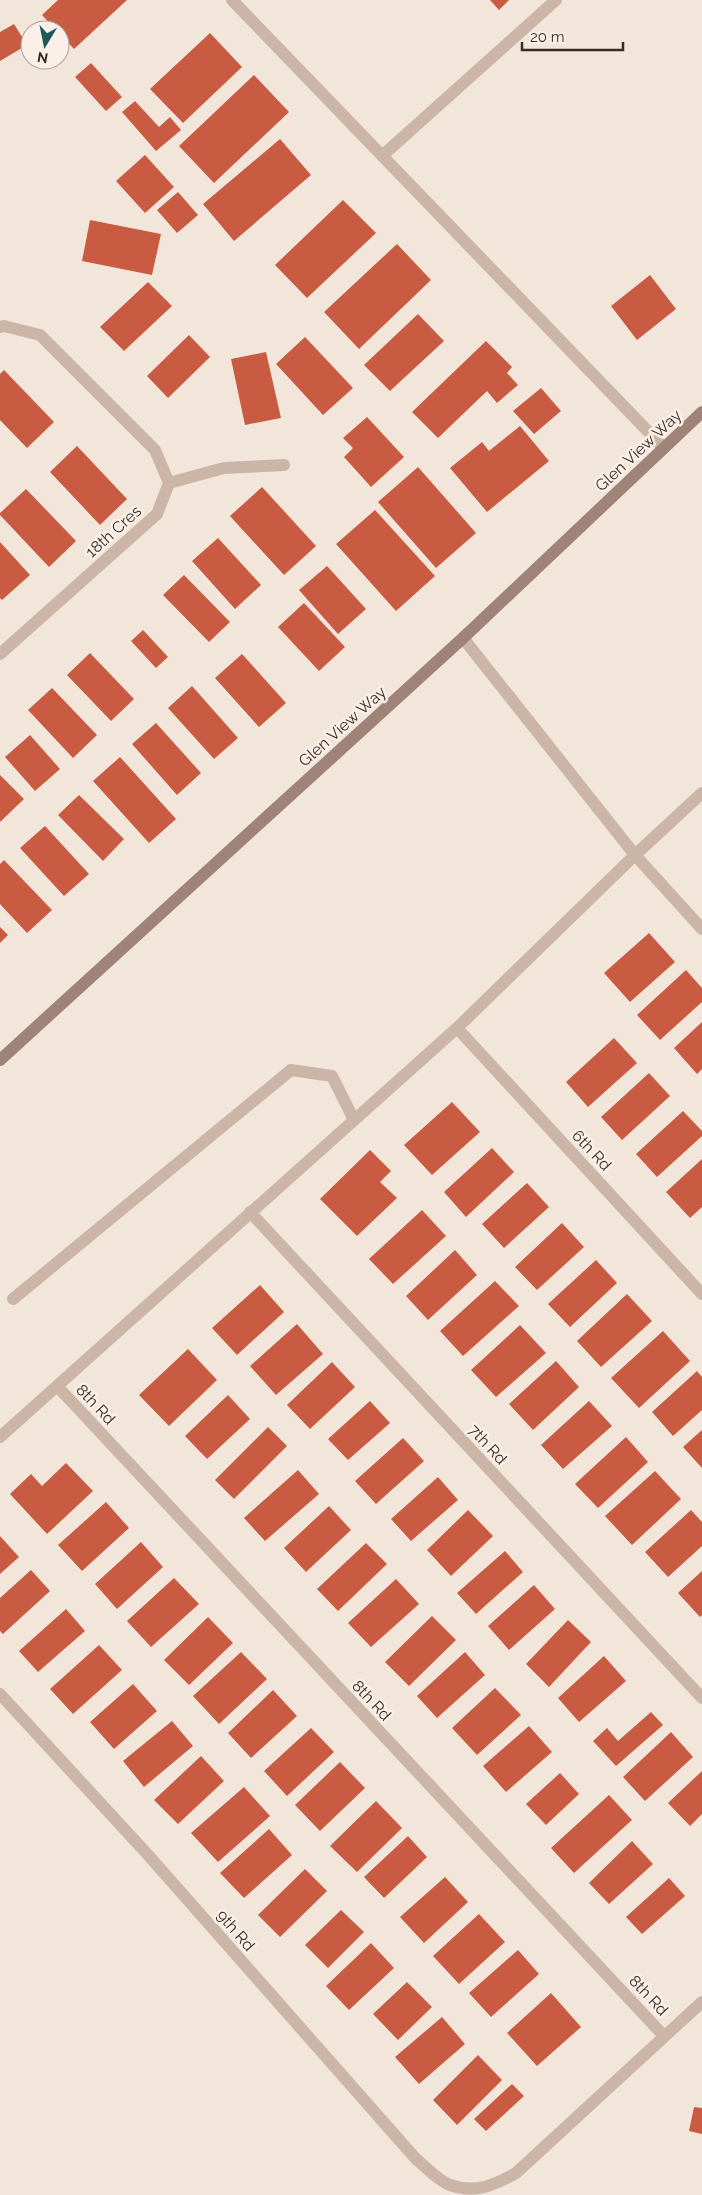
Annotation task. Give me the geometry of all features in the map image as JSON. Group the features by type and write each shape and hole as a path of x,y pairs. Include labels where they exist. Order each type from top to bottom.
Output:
{"street":[{"path":"232,0 664,448"},
{"path":"382,156 556,0"},
{"path":"0,327 4,326 40,335 155,450 169,484 224,468 284,464"},
{"name":"Glen View Way","path":"0,1060 463,638 702,412"},
{"name":"18th Cres","path":"0,654 156,514 169,484"},
{"path":"463,638 635,854 702,929"},
{"path":"0,1437 457,1028 635,854 702,793"},
{"name":"6th Rd","path":"457,1028 702,1294"},
{"path":"13,1298 291,1070 332,1076 354,1120"},
{"name":"7th Rd","path":"250,1212 702,1698"},
{"name":"8th Rd","path":"57,1386 664,2036"},
{"name":"9th Rd","path":"0,1694 149,1856 416,2159 449,2185 470,2189 494,2186 516,2173 664,2036"},
{"path":"664,2036 702,2002"}],"building":[{"path":"58,0 127,0 74,49 70,45 70,20 47,20 42,15"},
{"path":"490,0 509,0 499,10"},
{"path":"14,24 20,34 20,49 0,61 0,32"},
{"path":"210,33 242,67 183,123 150,89"},
{"path":"91,63 122,97 106,111 75,77"},
{"path":"254,75 289,112 214,183 179,146"},
{"path":"135,101 159,127 170,117 181,130 156,151 122,112"},
{"path":"280,139 311,175 234,241 203,204"},
{"path":"145,155 174,187 145,213 116,181"},
{"path":"178,192 198,215 177,233 157,210"},
{"path":"343,200 376,233 307,298 275,265"},
{"path":"90,220 161,234 152,275 82,261"},
{"path":"397,244 431,280 359,349 324,312"},
{"path":"650,275 676,309 637,340 611,306"},
{"path":"148,282 172,306 124,351 100,327"},
{"path":"418,314 444,341 390,391 364,365"},
{"path":"189,335 210,357 168,398 147,376"},
{"path":"305,337 353,388 323,415 276,364"},
{"path":"486,341 512,367 507,373 518,385 497,403 487,391 438,438 412,412"},
{"path":"266,352 281,418 245,425 231,359"},
{"path":"4,370 54,422 27,448 0,420 0,374"},
{"path":"541,388 561,411 534,434 513,411"},
{"path":"367,417 404,457 371,487 344,457 353,448 343,438"},
{"path":"520,426 549,461 487,512 450,468 482,442 489,451"},
{"path":"77,446 127,499 100,525 50,472"},
{"path":"418,467 476,533 436,568 378,502"},
{"path":"262,487 316,546 284,575 230,516"},
{"path":"26,489 76,541 49,567 0,515"},
{"path":"375,510 435,576 396,611 336,544"},
{"path":"218,538 261,585 235,609 192,561"},
{"path":"0,542 30,575 2,600 0,598"},
{"path":"327,566 366,609 338,634 299,590"},
{"path":"184,575 230,622 209,642 163,595"},
{"path":"304,603 345,647 319,671 278,627"},
{"path":"143,630 168,657 156,668 131,641"},
{"path":"90,653 134,699 111,721 67,675"},
{"path":"242,654 286,703 259,727 215,678"},
{"path":"192,686 238,738 214,759 168,708"},
{"path":"52,688 97,735 73,758 28,710"},
{"path":"156,723 201,773 177,795 132,744"},
{"path":"30,735 60,769 35,791 5,757"},
{"path":"120,757 176,819 149,843 93,781"},
{"path":"0,775 24,799 0,822"},
{"path":"79,795 124,839 103,861 58,815"},
{"path":"45,826 89,874 64,896 20,848"},
{"path":"4,860 52,910 27,933 0,904 0,864"},
{"path":"0,927 8,935 0,943"},
{"path":"649,933 675,962 630,1002 604,973"},
{"path":"686,970 702,988 702,1002 660,1040 637,1015"},
{"path":"702,1022 702,1069 697,1074 674,1048"},
{"path":"614,1038 637,1063 588,1107 566,1082"},
{"path":"649,1073 670,1096 622,1140 601,1117"},
{"path":"452,1102 480,1132 432,1175 404,1145"},
{"path":"683,1111 702,1131 702,1136 657,1177 636,1154"},
{"path":"492,1148 514,1172 466,1217 444,1192"},
{"path":"370,1150 391,1171 380,1182 397,1198 357,1236 320,1199"},
{"path":"702,1159 702,1207 690,1218 666,1192"},
{"path":"527,1183 549,1207 504,1248 482,1224"},
{"path":"422,1210 446,1236 393,1284 369,1259"},
{"path":"562,1223 584,1247 537,1290 515,1267"},
{"path":"455,1250 477,1275 428,1320 406,1296"},
{"path":"596,1260 617,1283 570,1327 548,1304"},
{"path":"495,1281 519,1306 463,1356 440,1331"},
{"path":"260,1285 284,1312 237,1355 212,1328"},
{"path":"627,1294 652,1321 601,1367 577,1341"},
{"path":"297,1324 323,1354 276,1395 250,1366"},
{"path":"520,1325 546,1353 496,1397 471,1370"},
{"path":"663,1331 690,1361 639,1408 611,1378"},
{"path":"188,1349 217,1380 169,1426 139,1395"},
{"path":"556,1361 579,1387 533,1430 509,1404"},
{"path":"332,1362 355,1387 310,1429 287,1405"},
{"path":"697,1371 702,1377 702,1410 673,1436 652,1412"},
{"path":"228,1395 250,1419 207,1459 185,1436"},
{"path":"370,1401 390,1423 348,1460 328,1439"},
{"path":"589,1401 612,1426 563,1469 541,1445"},
{"path":"268,1427 287,1446 234,1499 215,1480"},
{"path":"702,1430 702,1468 683,1447"},
{"path":"626,1437 648,1462 598,1508 575,1484"},
{"path":"403,1438 424,1461 376,1504 355,1481"},
{"path":"66,1463 93,1491 47,1534 10,1494 31,1474 42,1486"},
{"path":"298,1470 319,1494 265,1541 244,1518"},
{"path":"655,1471 681,1499 632,1545 605,1516"},
{"path":"438,1477 458,1500 411,1541 391,1519"},
{"path":"106,1502 129,1528 82,1571 58,1545"},
{"path":"329,1506 351,1530 306,1572 284,1548"},
{"path":"468,1510 493,1536 451,1576 427,1550"},
{"path":"691,1510 702,1522 702,1546 668,1577 645,1552"},
{"path":"0,1536 19,1557 0,1574"},
{"path":"141,1542 163,1567 117,1609 95,1584"},
{"path":"366,1543 387,1564 338,1611 317,1589"},
{"path":"505,1551 523,1572 476,1614 457,1593"},
{"path":"31,1570 50,1591 3,1634 0,1631 0,1598"},
{"path":"702,1571 702,1615 700,1617 678,1593"},
{"path":"174,1578 199,1604 151,1647 127,1621"},
{"path":"396,1579 419,1604 371,1647 348,1623"},
{"path":"534,1585 555,1609 509,1650 488,1626"},
{"path":"66,1609 85,1631 38,1672 19,1651"},
{"path":"432,1616 456,1640 409,1686 385,1662"},
{"path":"208,1617 233,1643 189,1685 164,1660"},
{"path":"568,1620 591,1642 549,1687 526,1664"},
{"path":"99,1645 122,1670 73,1714 50,1689"},
{"path":"241,1652 267,1679 219,1724 193,1696"},
{"path":"465,1652 485,1675 437,1718 417,1696"},
{"path":"604,1656 626,1681 579,1722 558,1698"},
{"path":"133,1684 157,1711 114,1749 90,1722"},
{"path":"495,1688 521,1715 477,1755 452,1728"},
{"path":"273,1690 297,1716 251,1758 228,1733"},
{"path":"651,1712 663,1725 616,1766 593,1741 607,1728 618,1741"},
{"path":"172,1721 193,1746 144,1787 123,1761"},
{"path":"529,1726 552,1752 506,1792 483,1766"},
{"path":"311,1728 334,1752 287,1796 264,1771"},
{"path":"671,1732 693,1757 645,1801 623,1777"},
{"path":"201,1756 224,1781 178,1824 154,1800"},
{"path":"340,1762 365,1788 320,1831 295,1805"},
{"path":"702,1771 702,1814 690,1826 668,1803"},
{"path":"560,1773 579,1794 546,1825 526,1804"},
{"path":"244,1787 270,1816 218,1862 191,1833"},
{"path":"609,1795 632,1820 574,1873 551,1848"},
{"path":"376,1801 402,1828 357,1872 330,1846"},
{"path":"269,1829 292,1855 244,1898 220,1873"},
{"path":"408,1836 427,1857 384,1898 364,1877"},
{"path":"632,1841 653,1864 609,1904 589,1883"},
{"path":"305,1869 327,1891 280,1937 258,1915"},
{"path":"445,1877 468,1902 424,1943 400,1917"},
{"path":"669,1878 685,1896 642,1934 626,1917"},
{"path":"341,1910 364,1932 328,1968 305,1945"},
{"path":"479,1914 505,1942 459,1984 433,1956"},
{"path":"371,1943 394,1968 349,2010 326,1986"},
{"path":"518,1950 539,1974 491,2017 469,1993"},
{"path":"407,1982 432,2007 398,2040 373,2014"},
{"path":"551,1993 581,2027 537,2066 507,2033"},
{"path":"442,2017 465,2044 419,2084 395,2057"},
{"path":"478,2055 502,2080 457,2125 433,2100"},
{"path":"512,2084 524,2096 486,2131 474,2119"},
{"path":"694,2107 702,2108 702,2134 689,2131"}]}
